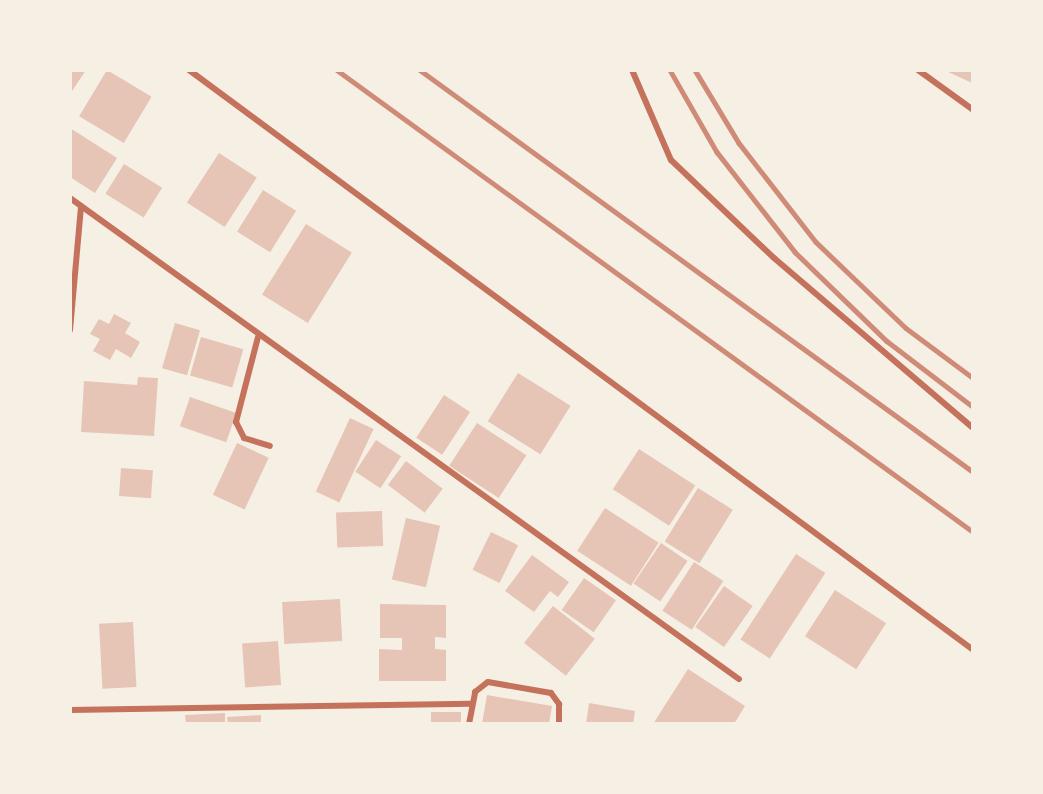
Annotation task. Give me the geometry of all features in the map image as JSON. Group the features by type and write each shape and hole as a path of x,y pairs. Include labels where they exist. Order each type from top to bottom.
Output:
{"street":[{"path":"189,70 972,649"},
{"path":"632,70 671,160 774,258 972,427"},
{"path":"918,70 972,109"},
{"path":"70,198 258,337 739,679"},
{"path":"70,330 81,206"},
{"path":"258,337 236,422 244,438 270,446"},
{"path":"469,723 471,704 488,682 551,693 559,704 559,723"},
{"path":"70,710 471,704"}],"building":[{"path":"70,70 86,70 70,94"},
{"path":"107,70 152,97 124,143 79,116"},
{"path":"944,70 972,70 972,83"},
{"path":"70,128 117,158 95,193 70,177"},
{"path":"219,153 257,178 225,227 187,202"},
{"path":"124,164 162,188 144,218 105,194"},
{"path":"263,190 296,211 270,252 237,232"},
{"path":"306,224 352,253 308,323 262,294"},
{"path":"114,314 131,323 125,333 140,342 131,358 116,349 110,360 93,351 100,339 90,334 99,319 109,324"},
{"path":"175,323 200,330 187,375 162,368"},
{"path":"201,337 243,349 232,388 190,375"},
{"path":"518,373 571,406 540,454 488,421"},
{"path":"138,377 158,378 154,436 81,432 84,381 137,385"},
{"path":"444,395 470,412 442,455 416,438"},
{"path":"190,397 236,413 226,442 180,426"},
{"path":"350,418 374,429 339,502 316,491"},
{"path":"477,423 526,455 499,498 449,466"},
{"path":"376,440 401,456 380,488 355,472"},
{"path":"237,443 269,458 245,509 213,495"},
{"path":"639,449 695,485 669,526 613,489"},
{"path":"406,461 443,489 425,513 388,485"},
{"path":"121,468 153,470 151,498 119,496"},
{"path":"698,488 733,510 699,563 665,541"},
{"path":"605,508 659,543 631,586 577,551"},
{"path":"382,511 383,546 337,548 336,513"},
{"path":"406,518 440,526 426,587 392,579"},
{"path":"491,532 518,545 500,583 473,570"},
{"path":"661,543 688,561 660,602 634,584"},
{"path":"796,554 825,573 770,659 740,640"},
{"path":"532,555 569,582 558,597 550,591 534,612 505,591"},
{"path":"694,562 723,581 692,630 662,611"},
{"path":"584,578 616,600 594,632 562,610"},
{"path":"724,586 753,606 724,647 695,627"},
{"path":"835,590 886,623 856,669 805,636"},
{"path":"340,599 342,641 284,644 282,602"},
{"path":"380,604 446,605 446,638 435,637 435,649 446,650 446,681 379,681 379,649 402,650 402,638 380,638"},
{"path":"553,606 595,639 566,676 524,643"},
{"path":"133,622 136,687 102,689 99,624"},
{"path":"278,641 281,685 245,687 242,644"},
{"path":"688,669 745,706 734,724 653,724"},
{"path":"487,695 552,706 549,724 482,724"},
{"path":"589,703 635,711 633,724 586,724"},
{"path":"431,712 461,712 461,724 431,724"},
{"path":"225,713 225,724 186,724 185,715"},
{"path":"261,715 261,724 228,724 227,717"}],"railway":[{"path":"337,70 972,531"},
{"path":"420,70 972,471"},
{"path":"670,70 717,152 795,252 887,341 972,406"},
{"path":"695,70 739,143 816,242 906,328 972,377"}]}
